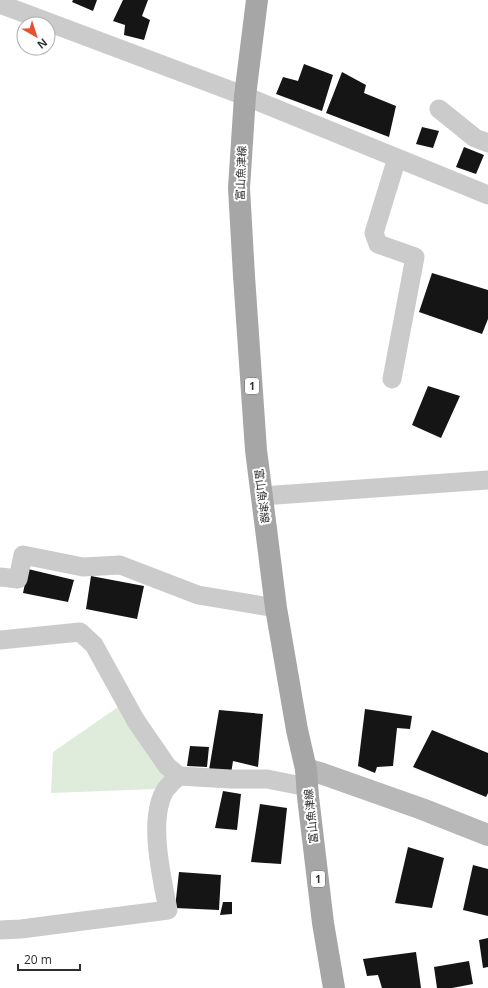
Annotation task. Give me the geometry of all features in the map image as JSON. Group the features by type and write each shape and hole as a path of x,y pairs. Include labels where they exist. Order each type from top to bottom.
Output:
{"main road":[{"name":"富山魚津線","path":"257,0 245,96 239,188 255,435 276,608 297,730 307,778 323,923 334,988"}],"street":[{"path":"0,4 28,7 488,195"},
{"path":"439,109 475,138 488,143"},
{"path":"392,379 414,257 378,244 374,232 398,158"},
{"path":"262,496 488,480"},
{"path":"0,577 18,579 23,555 83,567 120,565 198,595 276,608"},
{"path":"0,640 80,632 94,645 136,721 168,766 179,776 230,780 307,778 323,774 422,809 488,835"},
{"path":"0,930 21,929 168,910 158,851 157,811 165,790 179,776"}],"green space":[{"path":"118,707 166,779 155,789 51,793 53,752"}],"building":[{"path":"73,0 97,0 93,11 72,2"},
{"path":"123,0 148,0 142,16 150,20 144,40 124,35 125,25 113,21"},
{"path":"304,64 333,75 322,111 276,94 283,77 298,81"},
{"path":"342,72 366,85 364,93 396,106 389,137 326,113"},
{"path":"422,127 439,131 433,148 416,144"},
{"path":"464,147 484,155 476,174 456,167"},
{"path":"432,273 488,290 488,319 482,334 419,312"},
{"path":"428,386 460,396 441,438 412,425"},
{"path":"28,569 74,580 68,602 23,593"},
{"path":"91,576 144,586 137,619 86,609"},
{"path":"365,709 412,716 410,729 397,728 393,766 377,767 375,773 358,766"},
{"path":"219,710 263,714 258,767 233,761 231,774 209,770"},
{"path":"432,730 488,753 488,793 486,797 413,767"},
{"path":"190,746 209,747 207,767 187,766"},
{"path":"223,791 241,794 237,830 215,828"},
{"path":"260,804 287,808 281,864 251,862"},
{"path":"408,847 444,858 432,908 395,903"},
{"path":"473,865 488,869 488,916 463,910"},
{"path":"179,872 221,875 219,910 175,908"},
{"path":"223,902 232,902 232,914 220,915"},
{"path":"488,938 488,967 483,968 479,940"},
{"path":"416,952 421,988 382,988 378,975 367,976 363,959"},
{"path":"469,961 473,984 452,988 437,988 434,967"}]}
